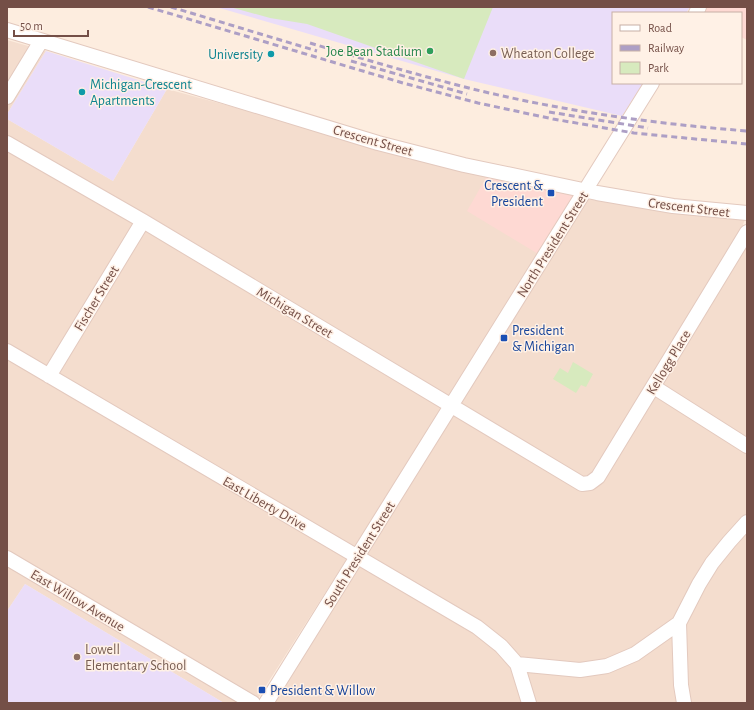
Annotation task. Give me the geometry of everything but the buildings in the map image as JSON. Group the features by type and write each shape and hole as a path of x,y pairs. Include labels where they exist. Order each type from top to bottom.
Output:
{"street":[{"name":"Crescent Street","path":"7,30 386,145 464,165 584,191 673,206 747,213"},
{"path":"7,97 41,40"},
{"name":"North President Street","path":"451,405 651,84"},
{"name":"Michigan Street","path":"7,143 143,221 582,484"},
{"name":"Fischer Street","path":"49,376 143,221"},
{"name":"Kellogg Place","path":"582,484 590,483 598,477 747,232"},
{"name":"East Liberty Drive","path":"7,351 477,627 501,646 517,664"},
{"path":"654,387 747,446"},
{"name":"South President Street","path":"266,703 451,405"},
{"path":"529,703 517,664 580,670 606,666 635,654 679,623 699,584 712,563 747,522"},
{"name":"East Willow Avenue","path":"7,558 253,703"},
{"path":"679,623 681,685 684,703"}],"shaded area":[{"name":"Wheaton College","path":"216,7 690,7 687,12 612,12 612,84 642,84 622,116 464,79"},
{"path":"706,7 747,7 747,40 742,38 742,12 703,12"},
{"path":"7,40 46,51 7,114"},
{"path":"46,51 167,89 113,181 7,119 7,114"},
{"path":"167,89 487,176 540,255 255,703 224,703 25,584 7,611 7,119 113,181"},
{"path":"487,176 578,193 540,255 467,211"},
{"path":"585,199 661,210 746,217 740,232 747,235 747,703 270,703"},
{"name":"Lowell Elementary School","path":"25,584 224,703 7,703 7,611"}],"green space":[{"name":"Joe Bean Stadium","path":"230,7 493,7 464,79 307,24 270,18"},
{"path":"573,362 593,374 586,387 581,385 576,393 553,379 560,368 568,373"}],"railway":[{"path":"148,7 403,83 478,103 553,119 634,133 747,144"},
{"path":"171,7 317,51"},
{"path":"310,43 438,80 547,105 647,121 747,131"},
{"path":"351,61 467,94"},
{"path":"549,112 648,128"}],"place":[{"name":"Joe Bean Stadium","path":"430,51"},
{"name":"Wheaton College","path":"493,53"},
{"name":"University","path":"271,54"},
{"name":"Michigan-Crescent Apartments","path":"82,92"},
{"name":"Crescent & President","path":"551,193"},
{"name":"President & Michigan","path":"504,338"},
{"name":"Lowell Elementary School","path":"77,657"},
{"name":"President & Willow","path":"262,690"}]}
